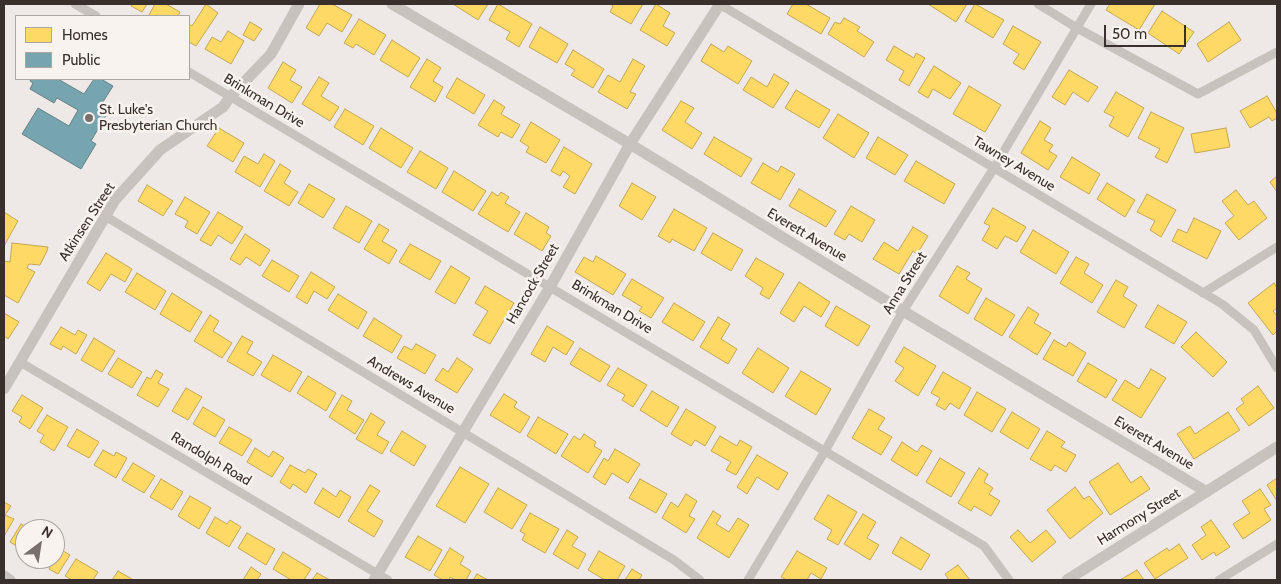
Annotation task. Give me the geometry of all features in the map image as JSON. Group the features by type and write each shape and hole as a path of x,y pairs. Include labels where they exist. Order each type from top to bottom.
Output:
{"street":[{"path":"75,4 94,15"},
{"name":"Atkinsen Street","path":"4,389 115,200 160,150 223,107 230,97 271,54 299,4"},
{"name":"Everett Avenue","path":"392,4 630,144 1207,492"},
{"name":"Hancock Street","path":"376,577 550,287 630,144 720,4"},
{"name":"Tawney Avenue","path":"720,4 1222,304 1254,330 1277,368"},
{"path":"1038,4 1077,28 1198,94 1277,52"},
{"name":"Anna Street","path":"748,580 825,451 903,310 994,168 1091,4"},
{"name":"Brinkman Drive","path":"190,73 984,546 1009,580"},
{"name":"Andrews Avenue","path":"105,216 674,560 700,580"},
{"path":"1203,293 1277,248"},
{"name":"Randolph Road","path":"20,362 376,577 388,580"},
{"name":"Harmony Street","path":"1067,580 1277,447"},
{"path":"1219,580 1277,544"},
{"path":"4,576 10,580"}],"building: Homes":[{"path":"132,4 147,4 142,12 131,6"},
{"path":"155,4 166,4 180,12 178,15 149,15"},
{"path":"206,4 218,13 196,46 190,43 190,25 192,26"},
{"path":"320,4 332,4 352,15 342,32 327,23 319,36 306,28"},
{"path":"453,4 488,4 478,20"},
{"path":"498,4 532,24 519,47 506,39 510,32 489,20"},
{"path":"610,4 643,4 631,24 610,12 613,6"},
{"path":"656,4 670,13 663,26 675,33 667,46 640,30"},
{"path":"793,4 806,4 830,18 821,34 787,14"},
{"path":"928,4 967,4 956,22"},
{"path":"975,4 1004,20 993,38 965,21"},
{"path":"1110,4 1155,4 1139,30 1106,10"},
{"path":"1162,11 1194,32 1179,54 1148,33"},
{"path":"844,18 860,27 857,31 874,42 864,57 828,34 835,22 840,24"},
{"path":"359,19 386,35 374,55 356,44 353,48 344,43"},
{"path":"250,22 262,29 254,41 243,35"},
{"path":"1229,22 1241,40 1208,62 1197,44"},
{"path":"1013,26 1041,42 1024,70 1013,63 1019,54 1003,44"},
{"path":"540,27 568,44 557,63 529,47"},
{"path":"228,31 244,41 231,64 205,49 212,37 221,42"},
{"path":"392,40 420,58 408,77 380,60"},
{"path":"711,44 724,52 728,46 752,61 738,84 701,61"},
{"path":"894,46 914,58 916,53 925,58 909,86 899,80 904,71 886,60"},
{"path":"573,50 604,69 593,88 571,75 575,70 565,64"},
{"path":"427,59 441,68 433,81 443,87 435,102 410,87"},
{"path":"633,59 645,66 630,92 636,94 627,109 598,92 608,75 620,82"},
{"path":"283,62 296,70 290,80 302,87 292,103 268,88"},
{"path":"934,66 961,83 950,99 933,89 928,98 918,92"},
{"path":"1069,70 1098,87 1088,102 1073,92 1065,105 1052,97"},
{"path":"774,74 789,83 773,108 743,90 751,77 767,87"},
{"path":"319,77 329,83 321,96 339,107 330,121 302,104"},
{"path":"457,78 485,95 474,114 446,97"},
{"path":"969,86 1001,105 985,132 953,114"},
{"path":"796,90 830,110 819,128 785,108"},
{"path":"1116,92 1144,108 1128,137 1109,126 1114,117 1104,112"},
{"path":"1267,96 1277,113 1277,118 1272,121 1269,117 1250,128 1240,111"},
{"path":"494,100 505,107 501,114 520,125 512,138 501,132 498,137 478,125"},
{"path":"681,101 694,108 685,122 702,133 692,149 662,130"},
{"path":"345,109 374,126 363,145 334,127"},
{"path":"1151,112 1184,128 1167,163 1155,157 1160,149 1138,138"},
{"path":"838,114 869,133 854,158 823,138"},
{"path":"1040,121 1051,128 1044,140 1053,145 1049,151 1057,156 1048,170 1021,153"},
{"path":"531,122 560,140 546,163 526,152 529,147 520,141"},
{"path":"219,128 244,143 233,162 207,146"},
{"path":"381,128 413,148 401,168 369,148"},
{"path":"1226,128 1230,147 1195,153 1191,134"},
{"path":"714,137 752,159 741,177 704,154"},
{"path":"878,137 908,155 895,175 866,158"},
{"path":"564,147 592,164 575,194 563,187 570,176 563,171 560,176 551,171"},
{"path":"420,151 448,168 436,189 407,172"},
{"path":"264,154 275,161 260,187 235,172 244,156 258,164"},
{"path":"1072,157 1100,174 1089,194 1060,177"},
{"path":"916,161 955,184 944,204 904,181"},
{"path":"763,163 778,172 781,166 795,174 780,200 751,183"},
{"path":"280,164 291,171 284,183 298,192 289,206 264,191"},
{"path":"454,171 486,191 473,211 442,192"},
{"path":"1277,176 1277,192 1270,182"},
{"path":"632,183 656,197 642,220 619,206"},
{"path":"1107,183 1135,200 1125,217 1097,199"},
{"path":"309,184 335,199 323,218 298,203"},
{"path":"147,185 173,201 163,216 138,201"},
{"path":"799,189 836,211 826,227 789,206"},
{"path":"1236,190 1248,205 1254,201 1267,218 1239,240 1225,223 1234,216 1222,201"},
{"path":"492,192 498,196 501,192 509,197 505,203 520,212 508,232 478,214"},
{"path":"1147,194 1176,210 1161,237 1150,230 1155,221 1137,212"},
{"path":"185,197 210,212 197,234 185,227 188,221 175,214"},
{"path":"346,206 372,221 359,243 333,228"},
{"path":"851,206 875,220 862,242 849,234 845,240 834,234"},
{"path":"993,208 1026,227 1017,242 1005,236 997,249 982,240 990,226 984,223"},
{"path":"674,209 707,228 694,251 672,239 670,243 658,236"},
{"path":"4,212 18,221 4,246"},
{"path":"218,212 243,227 232,244 218,235 211,246 200,240"},
{"path":"526,213 549,227 546,233 551,236 542,251 514,234"},
{"path":"1194,218 1221,231 1207,259 1172,241 1178,229 1187,233"},
{"path":"379,224 389,230 382,241 397,250 389,264 364,249"},
{"path":"913,227 928,236 917,254 913,251 899,274 873,259 884,242 898,251"},
{"path":"1033,230 1069,252 1056,274 1020,252"},
{"path":"713,233 743,250 731,271 701,253"},
{"path":"245,234 270,250 260,266 246,257 240,265 230,259"},
{"path":"12,243 48,247 40,265 29,264 27,268 35,272 18,303 4,295 4,261 10,262"},
{"path":"410,244 441,261 430,280 399,262"},
{"path":"106,253 132,269 125,282 111,274 100,291 87,283"},
{"path":"596,256 626,274 613,295 575,272 584,257 593,262"},
{"path":"1076,257 1089,264 1084,273 1103,285 1092,303 1060,283"},
{"path":"756,258 784,274 769,299 760,294 763,288 745,276"},
{"path":"272,260 299,276 289,292 262,276"},
{"path":"451,266 470,278 455,304 435,292"},
{"path":"957,266 970,273 966,279 982,289 968,314 939,296"},
{"path":"311,272 335,287 327,299 314,291 307,304 296,297"},
{"path":"137,273 166,291 155,310 125,292"},
{"path":"632,279 664,298 651,318 639,311 642,307 622,295"},
{"path":"1116,280 1128,287 1123,296 1137,305 1124,328 1097,312"},
{"path":"799,282 830,302 821,317 804,306 794,322 780,313"},
{"path":"1274,283 1277,288 1277,308 1273,311 1277,316 1277,331 1273,335 1248,303"},
{"path":"485,286 514,303 490,344 473,335 488,311 475,303"},
{"path":"172,293 202,312 190,332 160,314"},
{"path":"338,294 367,312 358,329 328,310"},
{"path":"986,298 1015,315 1002,336 974,319"},
{"path":"674,303 705,322 693,341 662,322"},
{"path":"1158,305 1187,322 1174,344 1145,327"},
{"path":"836,306 870,326 858,346 825,326"},
{"path":"1028,307 1039,314 1034,323 1051,333 1037,355 1009,337"},
{"path":"4,313 19,322 8,339 4,336"},
{"path":"210,315 219,321 213,331 232,343 222,358 194,341"},
{"path":"718,317 730,324 721,339 737,349 728,364 700,347"},
{"path":"374,318 402,336 392,353 363,336"},
{"path":"547,326 574,342 566,355 553,347 545,362 531,354"},
{"path":"61,327 75,335 78,330 87,335 76,354 63,346 61,350 50,344"},
{"path":"1196,332 1227,362 1213,377 1181,347"},
{"path":"242,336 253,342 247,353 262,362 253,376 227,361"},
{"path":"94,338 115,351 102,372 81,360"},
{"path":"1054,340 1066,347 1069,342 1086,353 1073,376 1043,359"},
{"path":"416,344 436,355 425,374 397,358 404,346 412,350"},
{"path":"904,347 936,366 918,396 895,381 904,368 895,362"},
{"path":"580,348 610,366 600,382 570,364"},
{"path":"758,348 789,368 773,393 742,373"},
{"path":"273,355 302,372 290,392 261,375"},
{"path":"118,358 142,372 132,388 108,374"},
{"path":"457,358 473,369 457,393 435,380 443,368 448,372"},
{"path":"1088,363 1117,380 1106,398 1077,381"},
{"path":"618,368 647,385 633,407 622,400 625,395 607,385"},
{"path":"1151,369 1166,378 1141,418 1112,400 1125,380 1139,389"},
{"path":"156,370 163,374 158,383 169,389 158,407 137,395 147,377 151,379"},
{"path":"801,371 831,389 816,415 785,396"},
{"path":"943,372 971,388 959,409 950,403 945,410 936,405 940,398 931,393"},
{"path":"308,376 336,393 326,411 297,393"},
{"path":"1258,386 1274,408 1249,426 1236,409 1244,403 1241,399"},
{"path":"186,388 202,397 188,420 172,411"},
{"path":"652,391 679,407 667,427 640,410"},
{"path":"977,392 1006,409 992,432 964,415"},
{"path":"504,394 517,402 514,407 530,417 520,433 490,415"},
{"path":"22,395 43,408 30,429 19,422 22,417 12,411"},
{"path":"342,395 352,401 347,410 364,420 355,434 329,417"},
{"path":"203,407 225,420 215,437 193,424"},
{"path":"686,409 716,427 705,446 695,440 691,446 671,434"},
{"path":"869,409 885,418 878,429 892,437 881,455 852,438"},
{"path":"1012,412 1040,429 1028,449 1000,432"},
{"path":"1228,412 1240,430 1194,459 1177,434 1190,426 1195,434"},
{"path":"371,413 385,422 377,435 389,442 382,454 356,439"},
{"path":"47,415 68,427 54,451 40,442 44,435 37,431"},
{"path":"538,417 568,434 556,454 527,436"},
{"path":"229,427 252,440 242,456 219,443"},
{"path":"77,429 99,442 89,458 67,446"},
{"path":"402,431 426,446 414,466 390,451"},
{"path":"1047,431 1065,442 1061,447 1076,455 1066,472 1055,465 1051,471 1030,459"},
{"path":"584,434 596,442 594,446 602,451 588,473 561,456 574,436 580,440"},
{"path":"720,436 737,446 740,440 752,447 736,475 726,470 731,462 711,451"},
{"path":"902,442 917,452 922,445 932,451 917,476 891,460"},
{"path":"255,448 269,457 273,451 284,458 272,477 247,462"},
{"path":"615,449 640,464 628,483 612,473 605,485 593,477 604,458 608,461"},
{"path":"103,450 114,456 116,452 127,458 116,478 94,465"},
{"path":"757,455 788,473 778,490 757,477 747,494 737,487"},
{"path":"940,458 965,473 951,497 926,482"},
{"path":"133,463 155,476 144,493 122,480"},
{"path":"1118,463 1131,483 1141,476 1150,489 1110,515 1089,482"},
{"path":"290,465 305,473 308,469 317,474 306,493 293,484 290,489 280,482"},
{"path":"460,467 489,484 465,523 436,506"},
{"path":"979,468 988,474 984,482 993,488 989,494 1000,501 991,516 974,506 971,511 958,503"},
{"path":"1277,478 1277,501 1267,485"},
{"path":"161,479 183,492 172,510 150,497"},
{"path":"640,479 667,494 656,513 629,498"},
{"path":"370,485 380,491 367,511 383,521 374,537 348,521"},
{"path":"1075,487 1084,499 1089,496 1103,513 1070,539 1047,510"},
{"path":"323,488 336,497 340,490 351,497 339,518 314,503"},
{"path":"498,488 527,505 512,529 484,512"},
{"path":"1260,489 1271,505 1264,509 1271,520 1243,539 1233,524 1250,513 1242,501"},
{"path":"686,494 697,501 689,516 695,519 686,533 662,518 671,502 678,507"},
{"path":"828,495 857,512 838,545 827,539 832,530 814,519"},
{"path":"190,496 211,508 199,529 178,516"},
{"path":"4,502 11,506 5,515 14,519 4,536"},
{"path":"713,511 721,516 716,524 729,532 738,518 749,525 729,558 697,538"},
{"path":"530,513 559,529 545,553 522,540 525,534 520,531"},
{"path":"863,514 876,522 867,538 879,545 870,560 844,544"},
{"path":"215,517 227,524 230,520 241,527 229,547 206,533"},
{"path":"1211,520 1230,547 1216,556 1214,552 1202,560 1192,545 1206,535 1201,527"},
{"path":"567,530 578,537 572,546 586,554 578,569 553,554"},
{"path":"1018,530 1030,543 1046,530 1056,542 1032,562 1010,537"},
{"path":"247,533 275,549 266,565 238,548"},
{"path":"15,534 15,545 10,542"},
{"path":"418,536 442,550 430,571 405,557"},
{"path":"901,537 930,555 921,570 892,553"},
{"path":"1179,544 1188,558 1155,579 1144,563 1167,548 1169,551"},
{"path":"450,548 464,557 460,564 471,571 466,580 456,580 450,577 449,580 443,580 434,575"},
{"path":"599,551 625,566 617,580 605,580 588,570"},
{"path":"797,551 827,568 821,579 811,573 807,580 787,580 781,577"},
{"path":"65,552 70,555 65,563"},
{"path":"283,552 311,569 304,580 291,580 273,569"},
{"path":"76,559 98,572 93,580 72,580 65,576"},
{"path":"958,565 970,580 949,580 945,574"},
{"path":"251,567 261,574 257,580 243,580"},
{"path":"49,569 61,569 58,574"},
{"path":"632,569 642,575 639,580 625,580"},
{"path":"1137,570 1144,580 1120,580"},
{"path":"118,571 132,579 132,580 112,580"},
{"path":"317,573 330,580 312,580"},
{"path":"477,574 488,580 473,580"}],"building: Public":[{"name":"St. Luke's Presbyterian Church","path":"60,80 84,94 93,80 103,80 113,86 101,105 109,110 91,141 96,144 81,169 22,134 38,108 69,126 78,110 57,98 54,103 30,89 33,83 30,81"}],"place":[{"name":"St. Luke's Presbyterian Church","path":"89,118"}]}
